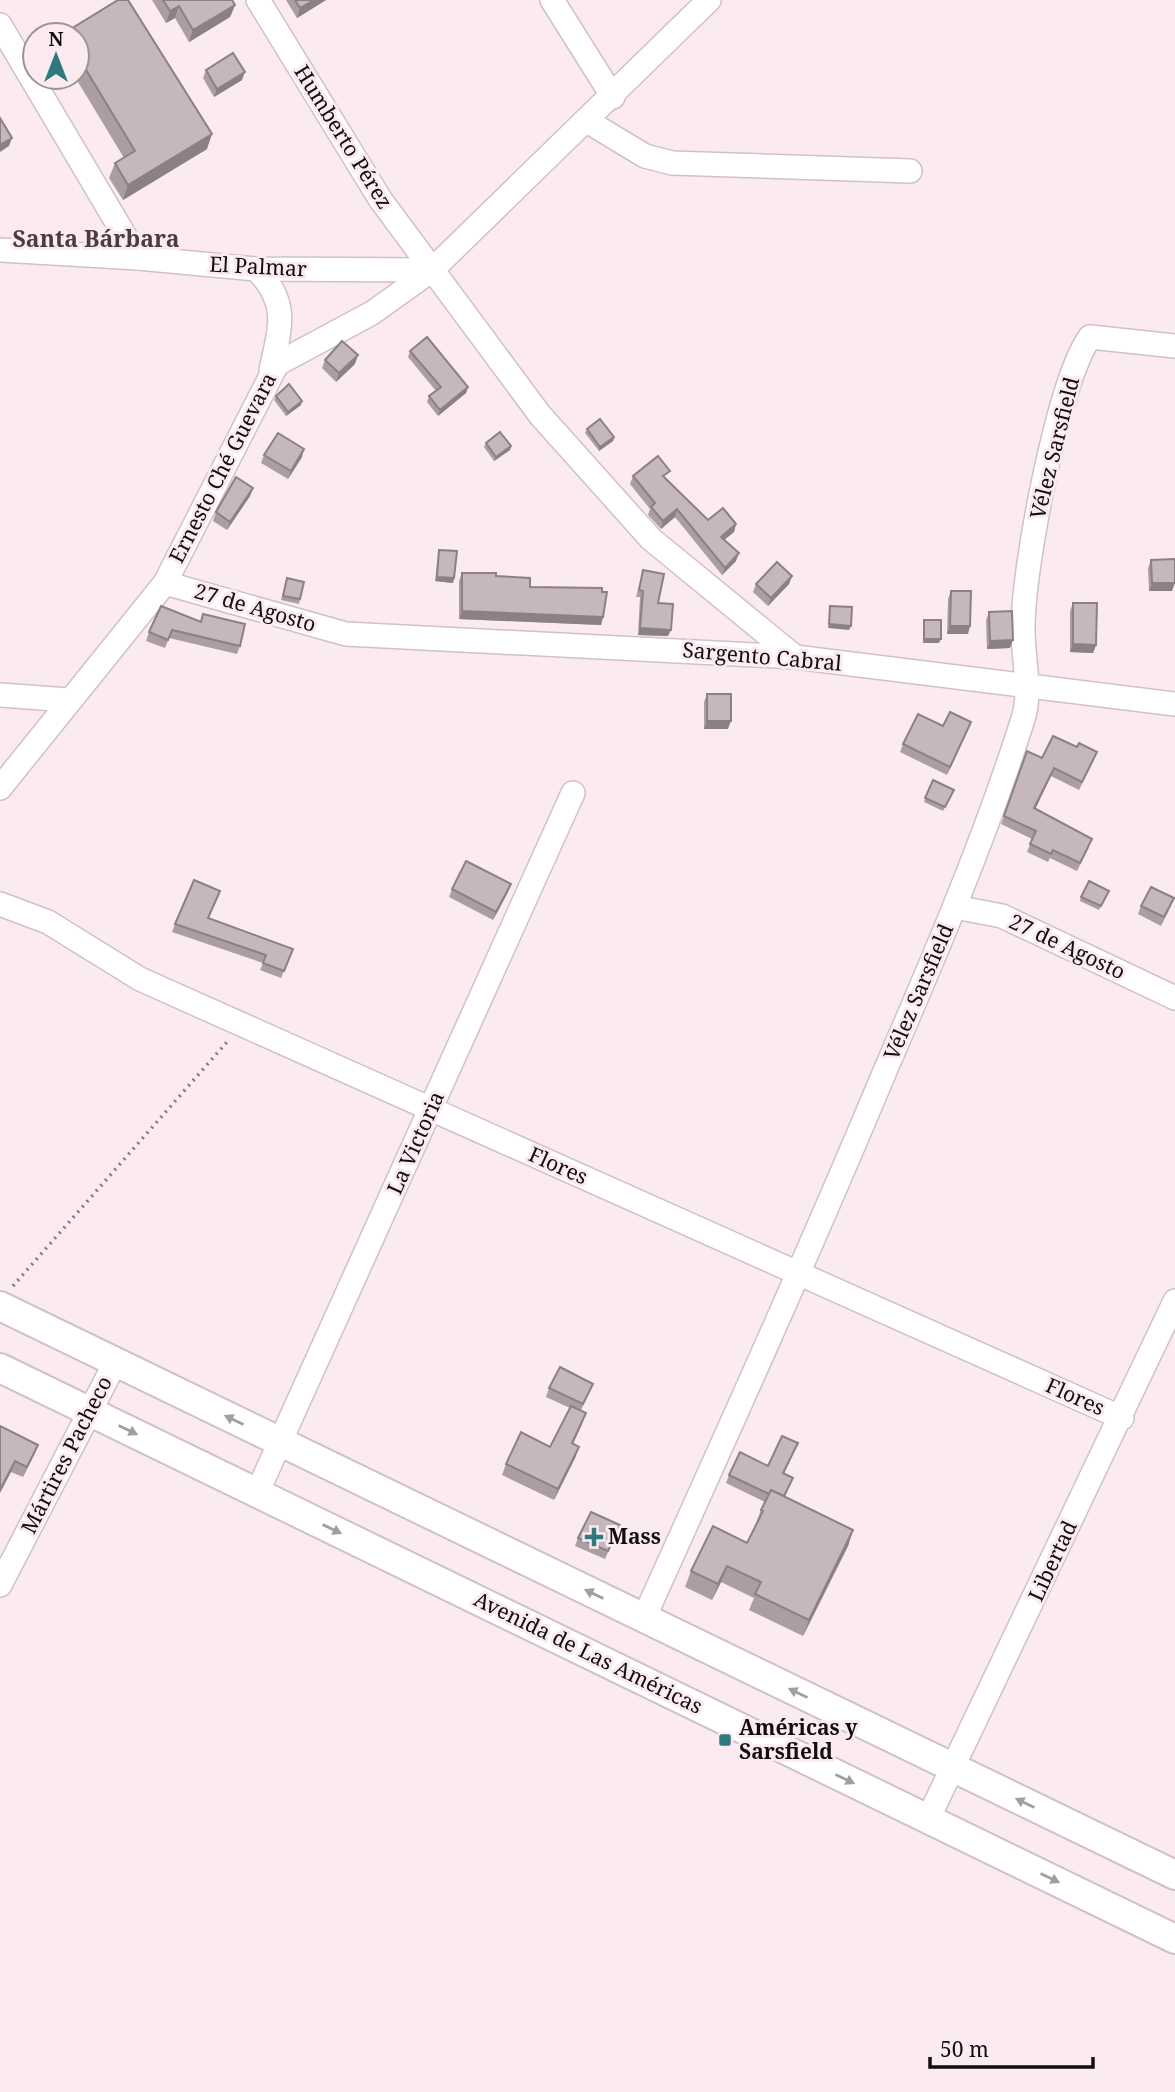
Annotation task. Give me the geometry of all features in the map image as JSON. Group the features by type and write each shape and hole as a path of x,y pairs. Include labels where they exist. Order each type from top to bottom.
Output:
{"main road":[{"path":"4,1298 115,1363 1175,1875"},
{"name":"Avenida de Las Américas","path":"0,1368 1175,1938"}],"street":[{"name":"Humberto Pérez","path":"258,0 380,199 540,415 651,539 795,657"},
{"path":"552,0 612,97"},
{"name":"Ernesto Ché Guevara","path":"0,788 164,583 271,370 277,363 372,313 432,270 709,0"},
{"path":"0,25 138,258"},
{"path":"587,121 646,156 672,163 910,171"},
{"name":"El Palmar","path":"0,250 138,258 256,269 432,270"},
{"path":"256,269 273,286 279,305 281,323 271,370"},
{"name":"Vélez Sarsfield","path":"644,1618 800,1274 955,907 1025,714 1022,629 1038,514 1079,352 1090,337 1175,345"},
{"name":"27 de Agosto","path":"164,583 346,634"},
{"name":"Sargento Cabral","path":"346,634 795,657 1026,688 1175,704"},
{"path":"0,695 69,700"},
{"name":"La Victoria","path":"257,1493 573,793"},
{"name":"Flores","path":"0,904 48,922 140,979 1122,1418"},
{"name":"27 de Agosto","path":"955,907 1002,916 1175,998"},
{"name":"Libertad","path":"928,1819 1122,1418 1175,1301"},
{"name":"Mártires Pacheco","path":"0,1585 115,1363"}],"path":[{"path":"4,1298 242,1025"}],"building":[{"path":"118,0 128,0 212,134 128,185 115,163 135,151 91,78 91,21 84,21"},
{"path":"163,0 232,0 235,5 193,30 179,6 170,11"},
{"path":"295,0 314,0 300,8"},
{"path":"233,53 245,72 217,89 206,70"},
{"path":"0,118 12,138 0,145"},
{"path":"427,337 468,387 440,410 429,396 441,387 410,351"},
{"path":"342,341 358,355 339,373 325,360"},
{"path":"289,384 302,401 288,412 276,396"},
{"path":"600,419 614,437 600,447 587,429"},
{"path":"500,432 511,446 496,457 486,443"},
{"path":"278,433 304,449 291,471 264,455"},
{"path":"658,456 670,471 663,476 708,520 723,508 736,524 721,537 739,553 725,568 677,509 663,521 651,507 655,503 633,476"},
{"path":"236,477 253,488 230,522 216,512"},
{"path":"439,550 457,551 454,578 437,577"},
{"path":"1175,559 1175,583 1152,583 1151,560"},
{"path":"777,562 792,576 771,598 756,584"},
{"path":"643,570 664,574 658,603 673,604 671,630 640,628 643,591 639,590"},
{"path":"462,573 496,573 496,576 530,578 530,587 602,588 602,592 607,592 603,617 462,611"},
{"path":"287,578 304,582 300,599 283,596"},
{"path":"951,591 971,591 970,626 950,626"},
{"path":"1073,603 1097,603 1096,645 1073,644"},
{"path":"161,606 201,622 203,614 245,624 240,646 172,630 168,640 149,632"},
{"path":"830,606 852,607 851,626 829,624"},
{"path":"1012,611 1013,640 990,641 989,612"},
{"path":"924,620 941,620 941,639 924,639"},
{"path":"707,694 731,694 731,721 707,721"},
{"path":"950,712 971,722 950,767 903,744 918,714 943,726"},
{"path":"1053,736 1077,747 1079,743 1097,752 1082,782 1054,768 1034,808 1092,839 1080,863 1053,850 1051,854 1030,844 1036,831 1004,816 1027,751 1042,758"},
{"path":"933,780 954,790 945,807 925,798"},
{"path":"466,861 511,884 496,912 452,889"},
{"path":"194,880 220,891 208,918 293,949 284,971 263,963 266,955 175,924"},
{"path":"1089,881 1109,891 1101,906 1081,897"},
{"path":"1151,887 1174,898 1164,917 1141,906"},
{"path":"560,1367 593,1384 583,1404 549,1388"},
{"path":"571,1406 586,1413 572,1443 579,1447 558,1489 506,1464 521,1432 550,1447"},
{"path":"0,1426 38,1445 27,1467 15,1461 0,1490"},
{"path":"782,1436 798,1443 783,1473 793,1478 784,1496 771,1490 769,1494 729,1475 740,1452 768,1466"},
{"path":"771,1490 853,1530 809,1620 755,1594 761,1582 727,1566 718,1584 691,1571 713,1526 747,1543"},
{"path":"591,1512 620,1525 608,1551 578,1538"}],"place":[{"name":"Mass","path":"594,1537"},
{"name":"Américas y Sarsfield","path":"725,1740"}],"district":[{"name":"Santa Bárbara","path":"96,239"}]}
